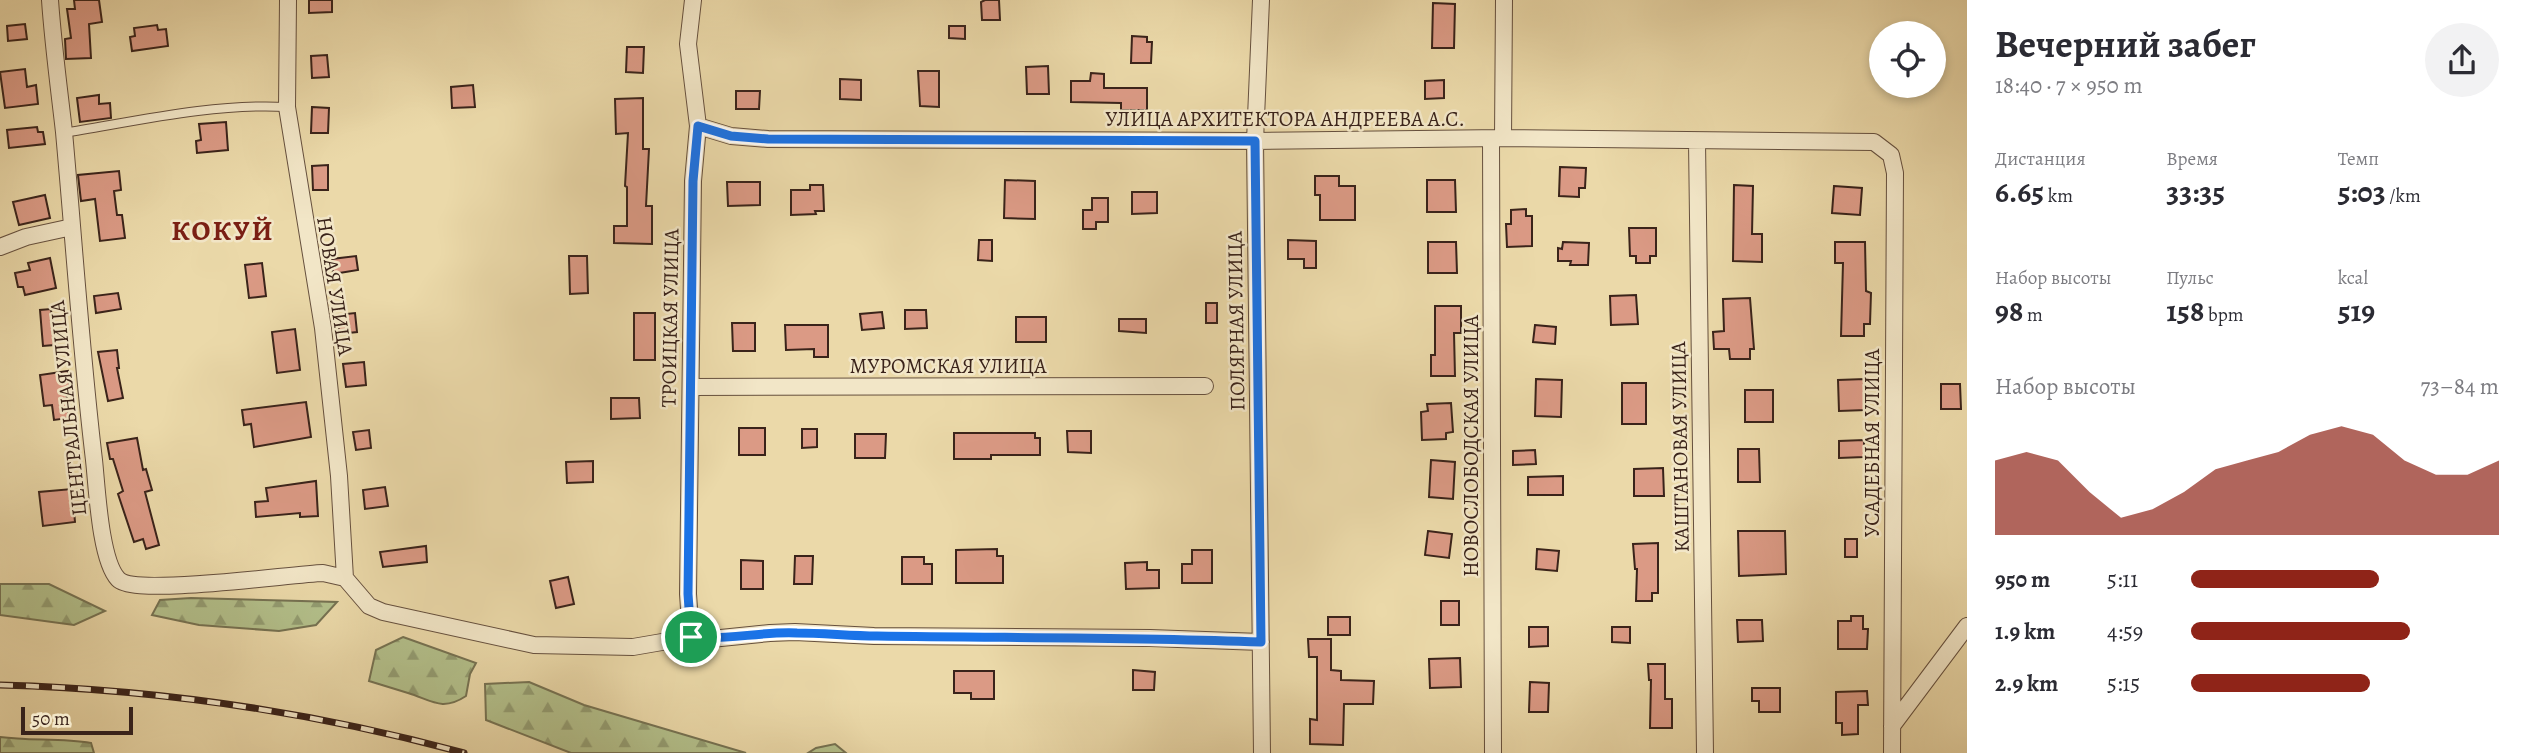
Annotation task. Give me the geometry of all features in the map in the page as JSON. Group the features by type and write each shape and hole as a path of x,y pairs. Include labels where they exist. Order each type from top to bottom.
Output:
{"street":[{"name":"ЦЕНТРАЛЬНАЯ УЛИЦА","path":"50,0 64,133 80,343 99,510 110,566 119,580 129,584 153,586 307,573 345,578"},
{"name":"НОВАЯ УЛИЦА","path":"288,0 287,107 323,328 339,476 345,578"},
{"name":"ТРОИЦКАЯ УЛИЦА","path":"691,637 688,594 693,181 698,126 688,44 693,0"},
{"name":"ПОЛЯРНАЯ УЛИЦА","path":"1261,0 1255,141 1262,753"},
{"name":"НОВОСЛОБОДСКАЯ УЛИЦА","path":"1493,753 1497,139 1504,0"},
{"name":"УЛИЦА АРХИТЕКТОРА АНДРЕЕВА А.С.","path":"698,126 731,136 768,139 1874,142"},
{"name":"КАШТАНОВАЯ УЛИЦА","path":"1697,141 1705,753"},
{"name":"УСАДЕБНАЯ УЛИЦА","path":"1874,142 1891,155 1895,173 1892,753"},
{"path":"0,247 26,237 72,227"},
{"name":"МУРОМСКАЯ УЛИЦА","path":"691,387 1205,386"},
{"path":"345,578 369,606 383,612 534,645 633,647 691,637 711,639 795,632 873,636 1150,638 1261,642"},
{"path":"1892,726 1967,626"}],"lane":[{"path":"64,133 193,113 287,107"}],"green space":[{"path":"0,584 49,584 105,611 74,625 0,615"},
{"path":"191,598 337,602 316,625 279,631 199,625 152,615 160,600"},
{"path":"403,637 476,663 470,674 466,696 443,704 369,681 376,650"},
{"path":"529,682 584,705 746,753 571,753 486,720 485,684"},
{"path":"0,737 91,743 94,753 0,753"},
{"path":"835,744 846,753 808,753 816,748"}],"building":[{"path":"74,0 99,0 102,22 89,24 91,58 66,59 65,39 71,38 67,9 75,9"},
{"path":"309,0 332,0 332,12 309,13"},
{"path":"999,0 1000,20 982,20 981,2"},
{"path":"1433,3 1455,4 1454,48 1432,48"},
{"path":"25,24 27,39 8,41 7,26"},
{"path":"157,25 158,30 166,29 168,46 132,51 130,37 135,36 134,28"},
{"path":"949,26 965,26 965,39 949,38"},
{"path":"1132,36 1147,37 1147,42 1152,42 1151,63 1131,63"},
{"path":"627,47 644,47 643,73 626,72"},
{"path":"327,55 329,77 312,78 311,56"},
{"path":"1048,66 1049,94 1027,94 1026,67"},
{"path":"25,69 27,87 36,85 38,104 5,108 0,72"},
{"path":"918,71 939,71 939,107 920,106"},
{"path":"1091,73 1104,74 1104,88 1147,88 1147,110 1121,110 1121,103 1071,102 1071,81 1090,81"},
{"path":"840,79 861,80 861,100 840,99"},
{"path":"1444,80 1444,98 1425,99 1425,81"},
{"path":"473,85 475,107 452,108 451,87"},
{"path":"736,91 760,91 759,109 736,109"},
{"path":"99,95 99,104 110,103 111,118 80,122 77,98"},
{"path":"643,98 643,149 649,149 646,206 652,206 652,244 614,243 614,226 627,226 625,186 628,133 616,134 615,99"},
{"path":"312,107 329,108 328,133 311,133"},
{"path":"226,122 228,150 197,153 196,141 201,140 199,124"},
{"path":"37,127 38,132 43,132 45,144 9,148 7,130"},
{"path":"328,165 328,190 313,190 312,166"},
{"path":"1560,167 1586,168 1585,188 1579,188 1579,197 1559,196"},
{"path":"119,171 121,190 114,191 117,215 122,215 125,238 100,241 95,199 81,201 78,175"},
{"path":"1315,176 1339,176 1339,186 1355,186 1355,220 1320,220 1320,195 1315,195"},
{"path":"1005,180 1035,181 1035,219 1004,218"},
{"path":"1427,180 1455,180 1456,212 1427,212"},
{"path":"727,182 760,182 760,205 728,206"},
{"path":"810,185 823,185 824,211 791,215 791,190 810,190"},
{"path":"1734,185 1753,186 1752,234 1762,234 1762,262 1733,261"},
{"path":"1834,186 1862,188 1860,215 1832,213"},
{"path":"1132,192 1157,192 1157,213 1132,214"},
{"path":"45,195 50,218 19,225 13,202"},
{"path":"1092,198 1108,198 1108,222 1096,222 1096,229 1083,229 1083,210 1092,210"},
{"path":"1526,209 1526,216 1532,216 1532,246 1507,247 1506,224 1511,224 1511,210"},
{"path":"1629,228 1656,228 1656,256 1650,256 1650,263 1636,263 1636,256 1630,256"},
{"path":"979,240 992,240 992,261 978,260"},
{"path":"1288,240 1316,241 1316,268 1304,268 1304,259 1288,259"},
{"path":"1428,242 1456,242 1457,273 1428,273"},
{"path":"1563,242 1589,243 1588,265 1570,265 1571,261 1558,261 1558,248 1562,249"},
{"path":"1835,242 1865,242 1866,291 1871,293 1870,324 1864,324 1864,336 1841,336 1843,263 1835,263"},
{"path":"356,256 358,270 333,274 332,259"},
{"path":"569,256 587,256 588,293 570,294"},
{"path":"50,258 56,288 25,295 23,287 18,287 15,273 30,270 28,263"},
{"path":"262,263 266,296 249,298 245,265"},
{"path":"118,293 121,309 96,313 94,296"},
{"path":"1636,295 1638,324 1611,325 1610,296"},
{"path":"1750,298 1754,349 1750,349 1750,359 1730,359 1729,349 1714,349 1713,332 1724,331 1723,299"},
{"path":"1206,303 1217,303 1217,323 1206,323"},
{"path":"1435,306 1461,306 1461,333 1454,333 1455,376 1431,376 1431,355 1435,355"},
{"path":"51,309 54,345 43,346 40,310"},
{"path":"905,310 926,310 927,328 905,329"},
{"path":"882,312 884,328 862,330 860,314"},
{"path":"355,313 357,332 339,334 338,315"},
{"path":"634,313 655,313 655,360 634,360"},
{"path":"1016,317 1046,317 1046,342 1016,342"},
{"path":"1119,319 1146,319 1146,333 1119,331"},
{"path":"732,323 755,323 755,351 733,351"},
{"path":"785,325 828,325 828,357 814,357 814,349 786,350"},
{"path":"1535,325 1556,327 1555,344 1533,342"},
{"path":"295,329 300,370 277,373 272,332"},
{"path":"117,350 117,368 123,398 108,401 98,352"},
{"path":"364,362 366,385 346,387 343,364"},
{"path":"68,371 70,390 66,390 69,418 54,420 52,405 44,406 40,375"},
{"path":"1536,379 1562,380 1561,417 1535,416"},
{"path":"1865,379 1866,410 1839,411 1838,380"},
{"path":"1622,383 1646,383 1646,424 1622,424"},
{"path":"1941,384 1960,384 1961,409 1941,409"},
{"path":"1745,390 1773,390 1773,422 1745,422"},
{"path":"611,398 639,398 640,418 611,419"},
{"path":"306,402 311,437 254,447 251,424 244,425 242,410"},
{"path":"1451,403 1453,432 1446,433 1446,439 1422,440 1421,412 1428,411 1427,404"},
{"path":"739,428 765,428 765,455 739,455"},
{"path":"802,429 817,429 817,447 802,448"},
{"path":"369,430 371,448 356,450 353,432"},
{"path":"1067,431 1091,431 1091,453 1068,452"},
{"path":"954,433 1035,433 1035,438 1040,438 1040,455 991,455 991,459 954,459"},
{"path":"855,434 886,434 885,458 855,458"},
{"path":"137,438 143,470 146,469 152,490 145,492 159,545 146,549 143,539 134,542 118,494 123,491 113,459 110,459 107,443"},
{"path":"1864,440 1864,457 1839,458 1839,441"},
{"path":"1738,449 1759,449 1760,482 1738,482"},
{"path":"1535,450 1536,464 1513,465 1513,451"},
{"path":"1431,460 1455,462 1453,499 1429,497"},
{"path":"593,461 593,482 567,483 566,462"},
{"path":"1663,468 1664,496 1634,496 1634,469"},
{"path":"1563,476 1563,495 1528,495 1528,477"},
{"path":"316,481 318,516 300,517 300,513 256,517 255,502 268,501 266,488"},
{"path":"385,487 388,506 365,509 363,490"},
{"path":"72,489 75,522 43,526 39,492"},
{"path":"1428,531 1452,534 1449,558 1425,555"},
{"path":"1738,531 1785,531 1786,574 1739,576"},
{"path":"1845,539 1857,539 1857,557 1845,557"},
{"path":"1658,543 1658,593 1652,593 1652,601 1636,601 1637,569 1633,544"},
{"path":"426,546 427,562 383,567 380,552"},
{"path":"997,549 997,556 1003,556 1003,583 956,583 956,550"},
{"path":"1537,549 1559,551 1557,571 1536,569"},
{"path":"1192,550 1212,550 1212,583 1182,583 1182,564 1192,564"},
{"path":"795,556 813,556 812,584 794,584"},
{"path":"902,557 924,557 924,564 932,564 932,584 902,584"},
{"path":"741,560 763,561 763,589 741,589"},
{"path":"1147,562 1147,570 1159,570 1159,588 1126,589 1125,563"},
{"path":"568,577 574,604 556,608 550,581"},
{"path":"1441,601 1459,601 1459,625 1441,625"},
{"path":"1851,616 1863,616 1863,629 1868,629 1867,649 1838,649 1838,621 1851,621"},
{"path":"1328,617 1350,617 1350,635 1328,635"},
{"path":"1737,620 1762,620 1763,641 1738,642"},
{"path":"1529,627 1548,627 1548,646 1529,647"},
{"path":"1612,627 1630,627 1630,643 1612,642"},
{"path":"1308,639 1331,639 1331,670 1341,671 1341,680 1374,681 1373,704 1344,704 1343,745 1310,744 1310,719 1317,720 1317,657 1309,657"},
{"path":"1460,658 1461,687 1430,688 1429,659"},
{"path":"1648,664 1665,664 1665,699 1672,699 1672,728 1650,728 1651,680"},
{"path":"1133,670 1155,672 1154,690 1133,690"},
{"path":"954,671 994,671 994,699 971,699 971,693 954,693"},
{"path":"1530,682 1549,683 1548,712 1529,712"},
{"path":"1752,688 1780,688 1780,712 1759,712 1759,701 1752,701"},
{"path":"1867,691 1868,705 1858,705 1858,734 1842,735 1842,723 1836,723 1836,692"}],"railway":[{"path":"0,685 59,687 234,705 350,726 464,753"}],"district":[{"name":"КОКУЙ","path":"223,231"}],"route":[{"path":"698,126 731,136 768,139 1255,141 1261,642 1150,638 873,636 795,632 711,639 691,637 688,594 693,181 698,126"}]}
